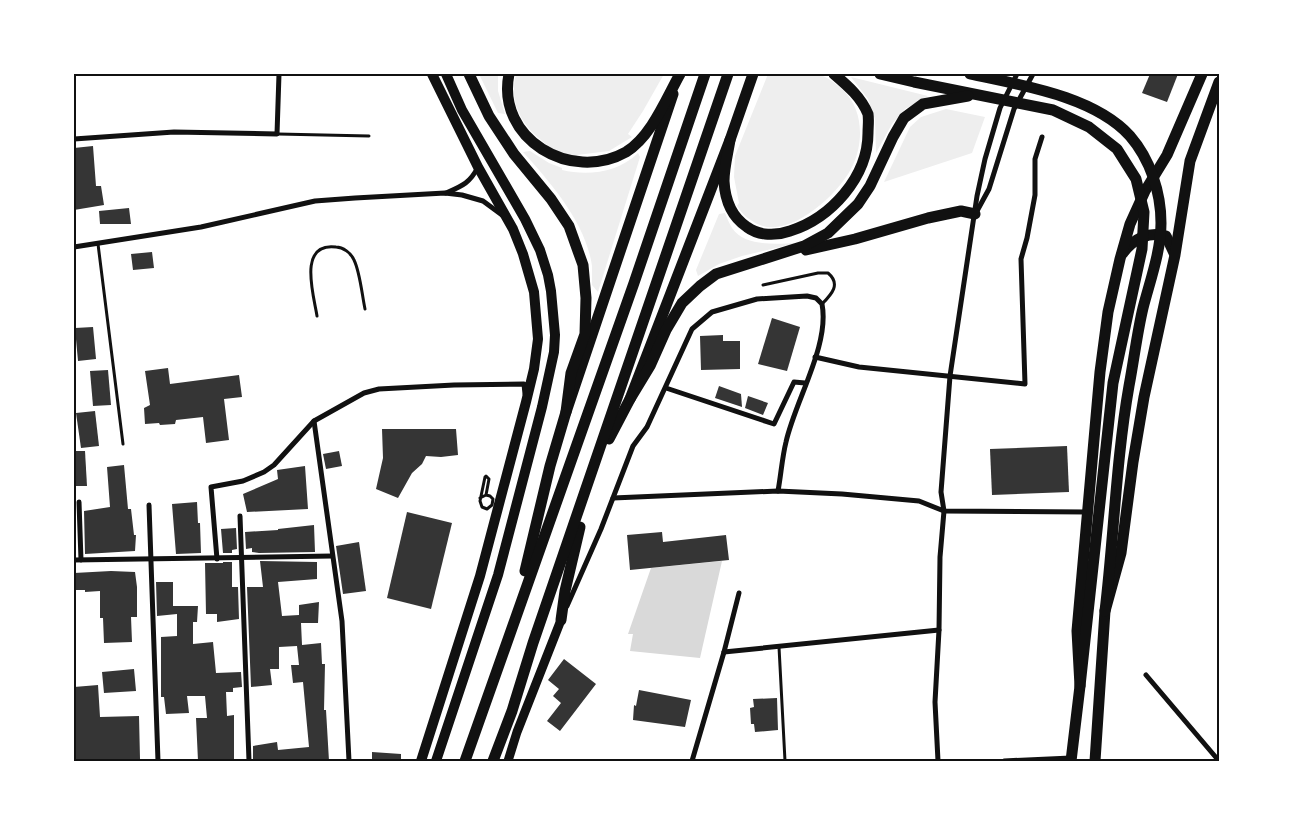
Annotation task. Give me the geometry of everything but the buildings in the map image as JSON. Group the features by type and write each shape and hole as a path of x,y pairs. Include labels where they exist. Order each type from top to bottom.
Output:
{"highway":[{"path":"469,74 494,124 514,154 551,199 569,226 583,265 586,298 585,334 571,374 566,412"},
{"path":"509,74 507,84 511,107 520,130 537,146 553,156 572,161 587,162 612,158 642,140 680,74"},
{"path":"513,624 550,466 566,412 680,74"},
{"path":"465,761 634,283 705,74"},
{"path":"493,761 512,711 533,643 728,74"},
{"path":"630,399 730,140 753,74"},
{"path":"730,140 724,181 729,205 738,221 752,231 773,235 803,227 826,213 843,195 855,178 863,162 868,141 868,116 855,92 834,74"},
{"path":"880,74 1053,110 1089,127 1117,149 1136,179 1144,212 1142,249 1113,382 1071,760"},
{"path":"970,74 1059,96 1092,109 1129,135 1147,160 1158,191 1161,223 1142,311 1122,441 1105,611 1095,761"},
{"path":"977,74 989,78"},
{"path":"1080,686 1077,631 1100,372 1108,312 1130,224 1167,155 1202,74"},
{"path":"1105,611 1121,554 1144,397 1175,255 1190,161 1219,82"},
{"path":"561,620 565,591 593,468 650,366 666,330 682,303 716,274 780,255 804,246 828,233 858,204 870,186 904,118 923,104 977,95"},
{"path":"780,255 854,239 944,214 961,211 975,214"},
{"path":"1120,259 1128,246 1137,240 1158,234 1166,236 1172,245 1175,255"}],"main road":[{"path":"421,761 480,576 496,504 526,402 538,339 534,292 528,268 513,229 478,167 432,74"},
{"path":"436,761 498,575 542,407 554,352 554,313 548,276 533,236 462,110 446,74"},
{"path":"496,504 515,510"},
{"path":"508,761 517,732 561,620"}],"street":[{"path":"74,139 174,132 277,134 279,74"},
{"path":"938,761 935,702 939,630 940,557 944,511 941,492 950,376 985,159 1000,108 1018,74"},
{"path":"975,214 989,189 1014,109 1032,74"},
{"path":"815,357 859,367 1025,384 1021,259 1035,195 1035,159 1042,137"},
{"path":"445,193 466,183 473,177 478,167"},
{"path":"74,248 201,227 315,201 445,193 462,195 483,201 502,215 513,229"},
{"path":"561,620 633,446 647,426 692,329 712,312 757,298 807,296 816,298 822,304 824,324 815,357 786,441 778,491"},
{"path":"666,388 774,424 794,382 806,383"},
{"path":"217,559 211,487 243,481 264,472 274,465 314,421 364,393 379,390 454,385 524,384 526,402 542,407"},
{"path":"314,421 342,621 349,761"},
{"path":"613,498 778,491 842,494 919,501 944,511 1088,512"},
{"path":"79,502 81,560"},
{"path":"149,505 158,761"},
{"path":"240,516 249,761"},
{"path":"74,560 152,558 241,559 332,556"},
{"path":"692,761 739,593"},
{"path":"724,652 939,630"},
{"path":"1146,675 1219,761"},
{"path":"1004,761 1071,760"}],"lane":[{"path":"277,134 369,136"},
{"path":"98,244 123,444"},
{"path":"317,316 310,269 318,252 336,246 348,251 355,261 365,309"},
{"path":"763,285 818,273 828,273 833,279 835,287 834,292 822,304"},
{"path":"480,498 486,495 492,497 496,504 484,508 481,505 480,498 486,476 489,479 486,495"},
{"path":"779,647 785,761"}],"shaded area":[{"path":"812,73 831,80 850,98 855,106 860,126 857,156 847,176 838,188 814,210 800,219 786,225 773,227 753,222 739,209 737,206 739,203 734,177 735,156 768,74"},
{"path":"479,74 498,74 498,91 505,114 498,113"},
{"path":"516,74 664,74 628,134 632,137 609,151 576,156 551,149 527,126 515,102 514,84"},
{"path":"851,77 928,96 905,109 892,124 876,153 875,119 868,99"},
{"path":"946,109 985,117 972,153 884,182 910,127 921,117"},
{"path":"530,151 549,163 562,168 562,170 582,173 612,169 630,160 638,153 640,157 598,292 592,285 592,266 583,234 556,190 523,152"},
{"path":"725,213 732,228 745,238 762,243 797,243 742,256 719,264 698,276 696,270 719,214"},
{"path":"722,561 700,658 630,651 633,634 628,634 651,568"}]}
